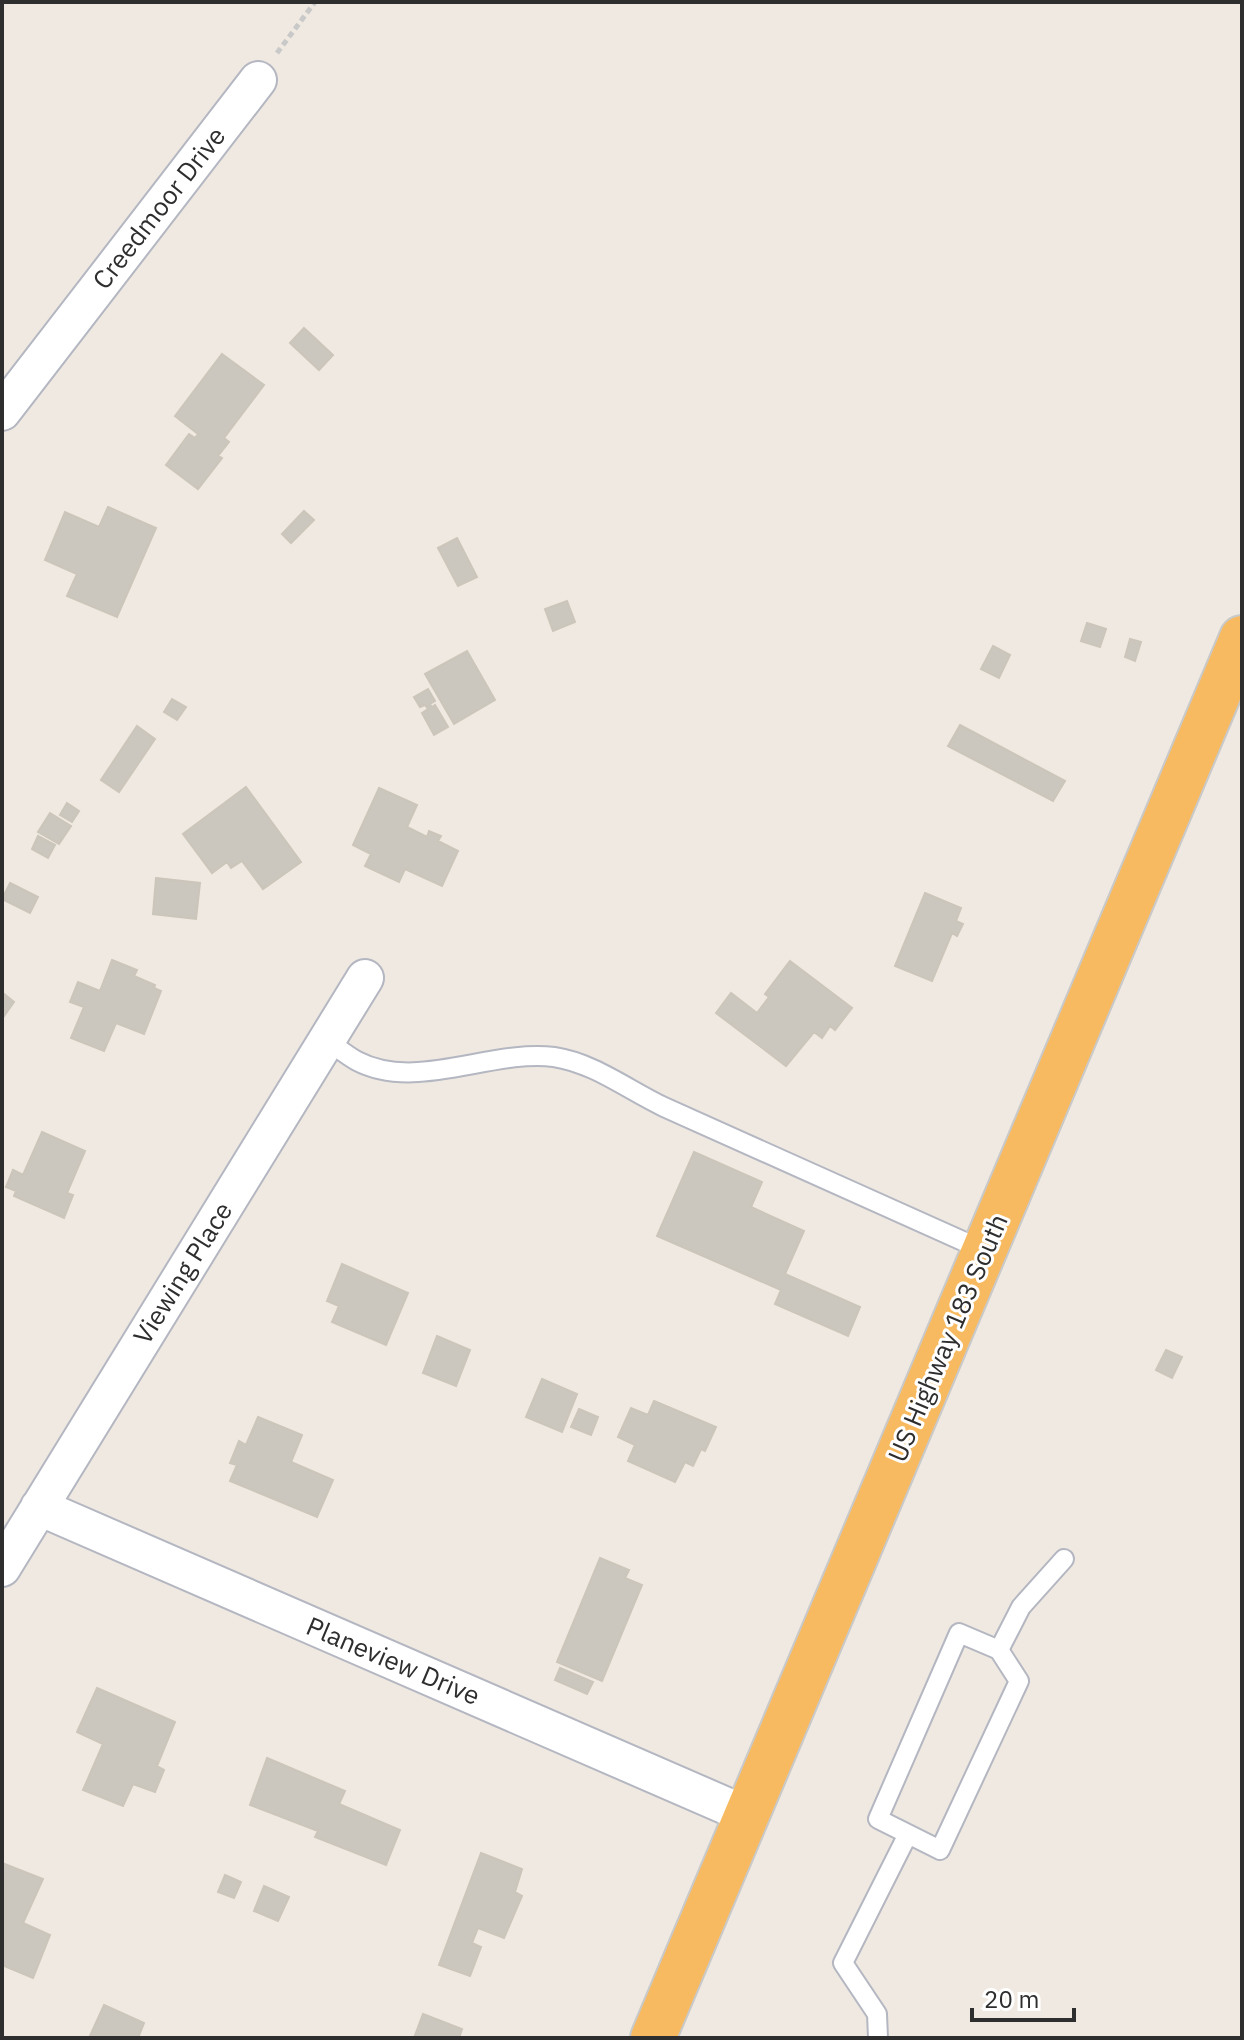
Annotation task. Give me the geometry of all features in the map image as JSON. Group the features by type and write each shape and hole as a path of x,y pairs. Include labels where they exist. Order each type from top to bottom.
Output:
{"highway":[{"name":"US Highway 183 South","path":"653,2038 1242,638"}],"street":[{"name":"Creedmoor Drive","path":"2,412 258,80"},
{"name":"Viewing Place","path":"2,1568 365,978"},
{"name":"Planeview Drive","path":"39,1507 747,1815"}],"lane":[{"path":"327,1040 358,1062 399,1072 447,1070 527,1056 555,1057 584,1065 649,1100 985,1251"},
{"path":"999,1650 1021,1607 1064,1559"},
{"path":"959,1633 999,1650 1019,1681 940,1850 908,1834 878,1819 959,1633"},
{"path":"878,2038 877,2014 843,1963 908,1834"}],"path":[{"path":"258,80 315,2"}],"building":[{"path":"304,328 333,355 319,370 290,343"},
{"path":"222,354 264,385 224,438 229,442 218,456 222,458 198,489 166,465 189,434 195,438 198,434 175,416"},
{"path":"108,507 156,528 117,617 67,596 77,574 45,560 65,512 99,527"},
{"path":"304,511 314,520 291,543 282,534"},
{"path":"457,538 477,577 458,586 438,548"},
{"path":"567,601 575,622 553,631 545,609"},
{"path":"1087,623 1106,629 1100,647 1081,641"},
{"path":"1130,639 1141,642 1135,661 1125,657"},
{"path":"993,646 1010,655 999,678 981,669"},
{"path":"467,651 495,700 454,724 425,674"},
{"path":"428,689 435,701 430,704 432,707 435,705 448,727 434,735 422,713 428,709 425,705 420,707 414,697"},
{"path":"172,699 186,707 177,720 164,712"},
{"path":"960,725 1065,781 1053,801 948,746"},
{"path":"137,726 155,739 119,792 101,780"},
{"path":"246,787 301,862 263,889 242,861 231,868 227,862 212,873 183,834"},
{"path":"379,788 417,805 407,827 427,837 429,831 441,836 438,841 458,851 442,886 405,869 399,882 365,866 371,854 353,845"},
{"path":"67,803 79,811 72,822 60,815"},
{"path":"50,813 71,826 59,844 38,832"},
{"path":"38,836 55,845 48,858 32,849"},
{"path":"156,878 200,883 196,919 153,914"},
{"path":"10,883 38,897 30,913 2,899"},
{"path":"925,893 961,908 956,921 963,924 957,936 952,933 932,981 895,966"},
{"path":"112,960 137,970 134,976 161,991 144,1034 116,1023 104,1051 71,1038 84,1007 70,1002 78,982 100,991"},
{"path":"790,961 852,1008 835,1030 830,1026 822,1038 814,1032 786,1066 716,1013 731,993 757,1013 769,997 765,994"},
{"path":"2,995 14,1002 2,1019"},
{"path":"42,1132 85,1151 67,1193 73,1195 64,1218 14,1196 16,1191 6,1187 13,1170 23,1175"},
{"path":"694,1152 762,1182 751,1207 804,1231 785,1274 860,1307 848,1336 775,1304 781,1290 657,1236"},
{"path":"342,1264 408,1293 386,1345 332,1322 339,1306 327,1301"},
{"path":"437,1336 470,1350 456,1386 423,1373"},
{"path":"1166,1350 1182,1357 1172,1378 1156,1370"},
{"path":"542,1379 577,1394 562,1432 526,1417"},
{"path":"654,1401 716,1427 705,1451 701,1449 693,1466 685,1462 675,1482 628,1461 635,1445 618,1437 631,1408 648,1415"},
{"path":"579,1409 598,1417 591,1435 571,1427"},
{"path":"258,1417 302,1435 291,1462 333,1480 317,1517 230,1481 237,1465 230,1463 239,1441 246,1445"},
{"path":"600,1558 629,1570 625,1578 642,1585 602,1681 557,1662"},
{"path":"560,1668 593,1682 587,1694 555,1680"},
{"path":"97,1688 175,1722 157,1766 164,1770 155,1792 133,1784 123,1806 83,1790 103,1744 77,1732"},
{"path":"267,1758 345,1791 339,1804 400,1830 386,1865 315,1837 318,1831 250,1805"},
{"path":"481,1853 522,1869 515,1892 522,1896 504,1938 478,1928 472,1943 481,1947 470,1976 439,1965"},
{"path":"2,1863 43,1879 23,1923 50,1935 33,1978 2,1965"},
{"path":"225,1875 241,1882 234,1898 218,1892"},
{"path":"264,1886 289,1897 278,1921 254,1911"},
{"path":"104,2005 144,2023 138,2038 89,2038"},
{"path":"423,2014 462,2029 459,2038 414,2038"}]}
